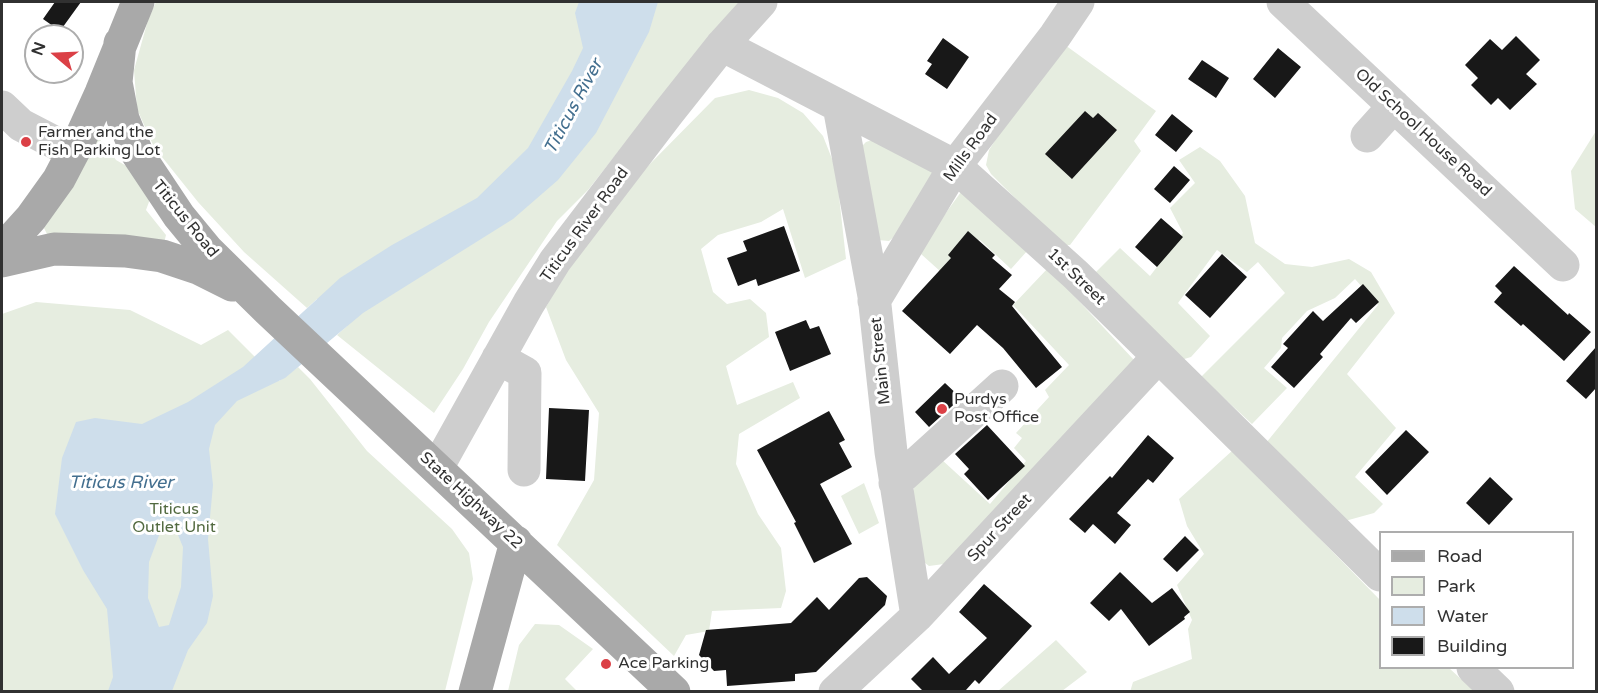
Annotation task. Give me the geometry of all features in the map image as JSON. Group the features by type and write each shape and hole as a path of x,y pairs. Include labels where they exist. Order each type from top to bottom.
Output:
{"main road":[{"name":"Titicus Road","path":"2,250 31,218 58,179 73,152 101,93 138,2"},
{"name":"Titicus Road","path":"120,43 116,82 123,119 137,153 179,216 207,249 268,310"},
{"path":"2,261 54,249 125,250 162,256 198,268 231,285 268,310"},
{"name":"State Highway 22","path":"268,310 674,692"},
{"path":"475,692 516,542"}],"street":[{"name":"Titicus River Road","path":"437,468 555,261 722,45 760,2"},
{"name":"Mills Road","path":"874,301 955,166 1055,36 1078,2"},
{"name":"Old School House Road","path":"1283,2 1563,265"},
{"name":"1st Street","path":"722,45 955,166 1076,275 1379,574"},
{"name":"Main Street","path":"839,106 874,301 896,483 916,616"},
{"path":"1367,136 1394,106"},
{"path":"2,107 21,125 73,152"},
{"name":"Spur Street","path":"835,692 916,616 1158,357"},
{"path":"498,358 525,373 524,470"},
{"path":"896,483 1002,386"},
{"path":"1474,669 1497,692"}],"green space":[{"path":"156,2 749,2 629,138 588,190 557,221 489,322 463,369 434,413 337,335 347,326 317,299 307,308 244,252 198,202 154,147 137,109 134,70 148,20"},
{"path":"1065,45 1156,111 1134,141 1141,151 1070,245 1062,245 991,174 986,165 989,150 1005,125"},
{"path":"749,90 778,98 803,113 823,136 836,169 846,259 805,278 783,209 761,222 718,235 701,249 713,292 727,304 750,299 766,313 769,337 726,366 737,405 793,382 800,398 739,434 736,464 758,514 781,548 786,591 781,608 712,611 709,631 686,635 674,656 557,545 594,480 599,413 566,360 546,307 574,257 644,170 715,98"},
{"path":"1596,131 1596,227 1575,209 1571,171"},
{"path":"99,139 107,146 116,160 156,183 146,210 166,235 164,243 47,234 44,228 95,140"},
{"path":"875,139 932,169 934,176 901,231 889,241 878,240 860,148 866,142"},
{"path":"1200,147 1220,161 1245,196 1255,243 1285,264 1312,267 1349,259 1371,272 1395,313 1347,374 1396,428 1355,477 1383,504 1374,513 1345,521 1266,443 1378,305 1355,279 1335,298 1307,311 1282,338 1281,348 1264,368 1287,388 1252,424 1201,377 1285,293 1258,262 1247,272 1217,250 1178,303 1210,336 1191,357 1181,360 1093,275 1120,248 1150,276 1183,233 1170,208 1195,183 1179,160"},
{"path":"961,192 1028,250 1011,269 980,240 960,242 970,298 921,254 921,247"},
{"path":"1048,268 1134,360 944,564 929,566 920,559 913,491 916,482 941,459 990,504 1026,461 1014,448 1022,438 1016,433 1049,397 1045,390 1069,365 1013,305"},
{"name":"Titicus Outlet Unit","path":"36,302 130,310 201,345 228,330 279,381 298,367 367,451 452,529 469,553 473,579 445,691 2,691 2,314"},
{"path":"1233,450 1379,599 1379,669 1450,669 1474,691 1130,692 1133,682 1192,659 1188,629 1192,620 1177,585 1204,554 1187,526 1179,499"},
{"path":"864,483 879,523 859,534 841,496"},
{"path":"535,624 559,625 593,649 565,679 577,691 508,691 519,645"},
{"path":"1056,640 1087,672 1062,691 998,691"}],"water":[{"name":"Titicus River","path":"579,2 658,2 649,32 596,133 558,180 513,219 363,313 285,378 237,401 215,425 209,449 213,485 208,539 213,596 207,623 188,650 172,691 108,691 113,677 107,609 83,570 55,514 62,458 76,422 95,418 142,424 188,402 243,367 340,278 392,245 477,198 528,148 572,71 583,48 575,13","holes":["173,523 183,547 181,587 169,625 159,627 148,598 149,562 161,530"]}],"building":[{"path":"55,2 81,2 65,24 50,24 43,19"},
{"path":"1516,36 1540,60 1526,74 1537,84 1510,110 1498,98 1491,105 1471,85 1478,78 1465,65 1490,39 1502,50"},
{"path":"943,38 969,57 947,89 925,74 932,64 927,61"},
{"path":"1278,48 1301,67 1275,98 1253,79"},
{"path":"1202,60 1229,78 1216,98 1188,79"},
{"path":"1085,111 1093,118 1098,113 1117,130 1072,179 1045,154"},
{"path":"1172,114 1193,131 1176,152 1155,135"},
{"path":"1174,166 1190,180 1170,203 1154,189"},
{"path":"1161,218 1183,237 1157,267 1135,247"},
{"path":"784,226 800,271 758,286 756,279 738,286 727,258 747,251 743,241"},
{"path":"968,231 995,255 992,258 1012,275 999,289 1015,302 1012,306 1062,367 1036,388 1003,348 977,325 950,354 902,311 951,258 948,255"},
{"path":"1222,254 1247,277 1210,318 1185,295"},
{"path":"1514,266 1568,315 1569,313 1591,332 1564,361 1523,324 1521,326 1494,302 1502,293 1495,286"},
{"path":"1363,284 1379,302 1356,323 1351,318 1320,354 1323,357 1294,388 1271,367 1288,348 1283,344 1313,311 1323,321"},
{"path":"806,320 810,329 819,326 831,354 790,371 775,332"},
{"path":"1596,347 1596,388 1586,399 1566,381"},
{"path":"945,383 961,398 929,427 915,412"},
{"path":"549,408 589,410 585,481 546,479"},
{"path":"829,411 845,440 839,443 852,467 820,484 852,544 814,563 794,523 796,522 757,450"},
{"path":"987,425 1025,466 988,500 964,474 969,469 955,454"},
{"path":"1406,430 1429,452 1387,495 1365,472"},
{"path":"1148,435 1174,458 1153,483 1148,479 1117,513 1131,525 1115,544 1093,524 1085,533 1069,519 1110,476 1112,478"},
{"path":"1490,477 1513,499 1489,525 1466,503"},
{"path":"1185,536 1199,550 1177,572 1163,559"},
{"path":"1120,572 1152,603 1172,588 1190,612 1184,617 1185,619 1149,646 1121,609 1109,621 1090,603"},
{"path":"867,577 887,596 885,605 816,672 795,674 795,681 727,686 726,670 714,671 699,655 706,630 791,623 817,597 829,610 859,578"},
{"path":"984,584 1032,626 979,684 975,680 966,690 967,692 924,692 911,679 933,657 949,674 987,638 959,612"}],"place":[{"name":"Farmer and the Fish Parking Lot","path":"26,142"},
{"name":"Purdys Post Office","path":"942,409"},
{"name":"Ace Parking","path":"606,664"}]}
